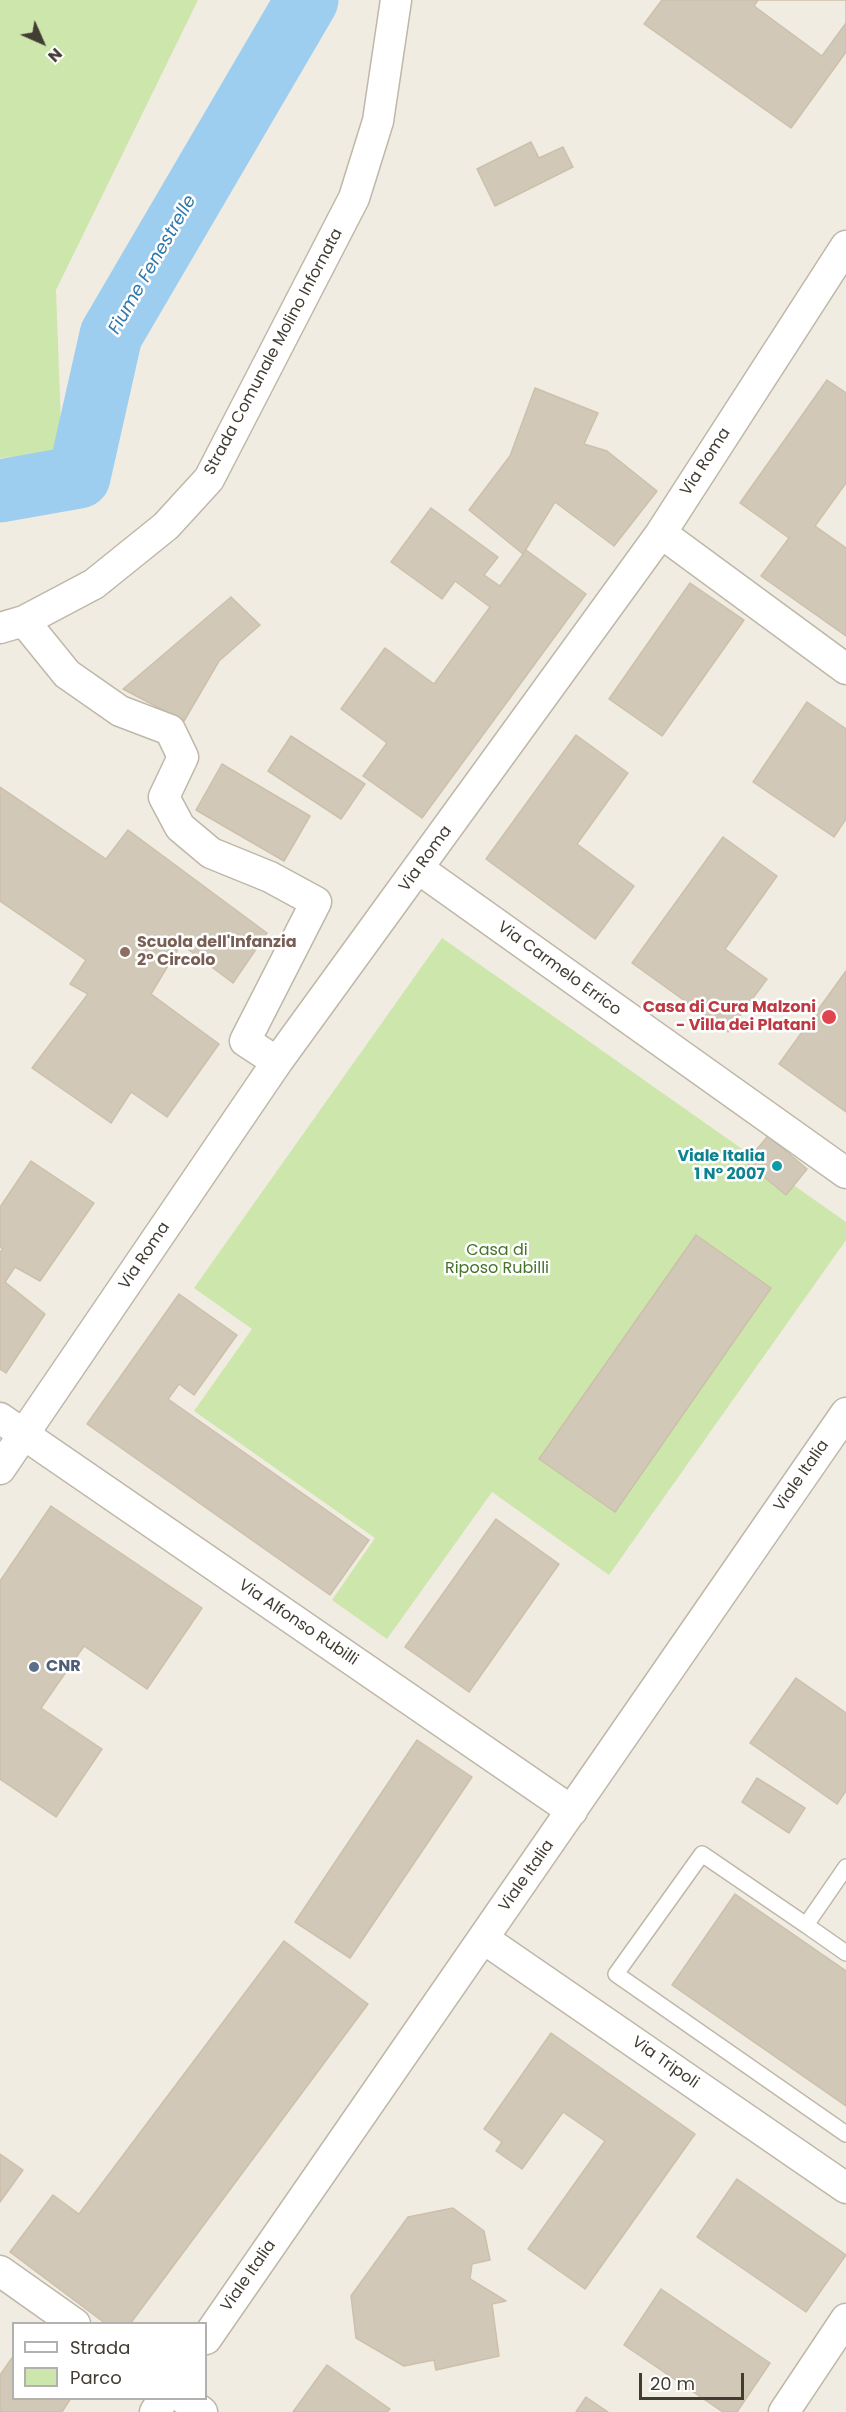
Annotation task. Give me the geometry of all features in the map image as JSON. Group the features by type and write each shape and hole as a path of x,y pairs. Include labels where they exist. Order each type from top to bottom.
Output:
{"street":[{"name":"Strada Comunale Molino Infornata","path":"12,625 94,584 166,526 209,479 354,198 378,121 396,0"},
{"name":"Via Roma","path":"0,1469 11,1426 661,533 846,246"},
{"path":"661,533 846,669"},
{"path":"12,625 67,674 120,711 170,730 183,757 164,797 180,827 211,854 270,877 316,902 245,1041 277,1062"},
{"name":"Via Carmelo Errico","path":"419,868 846,1173"},
{"name":"Viale Italia","path":"207,2338 846,1413"},
{"name":"Via Alfonso Rubilli","path":"11,1426 572,1811"},
{"name":"Via Tripoli","path":"484,1939 846,2188"},
{"path":"0,2271 72,2322"},
{"path":"784,2412 846,2319"},
{"path":"186,2400 202,2412"}],"lane":[{"path":"846,1953 702,1854 616,1974 846,2134"},
{"path":"806,1925 846,1867"}],"green space":[{"path":"0,0 198,0 56,290 62,453 0,458"},
{"name":"Casa di Riposo Rubilli","path":"442,938 846,1222 846,1240 609,1575 492,1492 387,1639 332,1600 375,1538 194,1411 252,1329 194,1288"}],"building":[{"path":"662,0 846,0 846,52 791,128 644,24"},
{"path":"758,0 846,0 846,23 822,56 754,6"},
{"path":"531,142 539,158 563,147 573,167 495,206 477,169"},
{"path":"827,380 846,393 846,483 815,526 846,548 846,636 761,576 789,538 740,503"},
{"path":"535,388 598,413 584,444 607,451 657,491 614,546 555,502 523,554 469,510 510,456"},
{"path":"431,508 498,557 484,575 500,586 526,550 586,594 422,818 363,776 387,743 341,709 385,648 434,684 490,607 455,581 442,599 391,562"},
{"path":"690,583 744,620 662,736 609,699"},
{"path":"231,597 260,625 219,661 184,721 123,689"},
{"path":"807,702 846,729 846,819 834,837 753,782"},
{"path":"576,735 628,773 577,844 634,886 595,939 486,859"},
{"path":"291,736 365,784 341,819 268,771"},
{"path":"222,764 310,816 284,861 196,810"},
{"name":"Scuola dell'Infanzia 2° Circolo","path":"0,787 106,859 128,830 267,933 233,983 181,944 151,994 219,1044 167,1117 131,1092 111,1123 32,1068 88,994 70,984 86,960 0,901"},
{"path":"723,837 777,876 725,949 767,979 728,1032 632,963"},
{"name":"Casa di Cura Malzoni - Villa dei Platani","path":"846,971 846,1112 779,1064"},
{"name":"Viale Italia 1 N° 2007","path":"768,1136 807,1169 786,1195 746,1162"},
{"path":"31,1161 94,1203 40,1281 15,1267 5,1282 45,1314 6,1373 0,1369 0,1252 3,1249 0,1247 0,1207"},
{"path":"696,1235 771,1288 615,1512 539,1459"},
{"path":"179,1294 237,1335 194,1395 179,1384 168,1399 369,1540 330,1595 87,1424"},
{"name":"CNR","path":"51,1506 202,1608 147,1689 84,1646 41,1708 102,1749 56,1817 0,1779 0,1581"},
{"path":"496,1519 559,1564 469,1692 405,1647"},
{"path":"796,1678 846,1713 846,1791 837,1804 750,1743"},
{"path":"417,1740 472,1777 350,1958 295,1922"},
{"path":"757,1778 805,1808 789,1833 742,1802"},
{"path":"735,1894 846,1971 846,2106 672,1985"},
{"path":"284,1941 368,2004 131,2322 103,2322 10,2252 53,2195 79,2214"},
{"path":"551,2033 695,2134 585,2289 528,2249 605,2141 563,2112 522,2169 496,2151 502,2142 484,2129"},
{"path":"0,2154 23,2170 0,2202"},
{"path":"737,2179 846,2255 806,2312 697,2237"},
{"path":"453,2208 484,2231 490,2260 472,2264 470,2279 506,2301 492,2304 499,2356 436,2370 434,2360 404,2366 356,2338 351,2296 408,2217"},
{"path":"661,2289 770,2363 737,2412 723,2412 624,2345"},
{"path":"12,2358 12,2400 70,2400 62,2412 0,2412 0,2375"},
{"path":"327,2365 390,2409 387,2412 293,2412"},
{"path":"586,2397 608,2412 576,2412"}],"waterway":[{"name":"Fiume Fenestrelle","path":"0,491 79,477 111,335 307,0"}],"place":[{"name":"Scuola dell'Infanzia 2° Circolo","path":"125,952"},
{"name":"Casa di Cura Malzoni - Villa dei Platani","path":"829,1017"},
{"name":"Viale Italia 1 N° 2007","path":"777,1166"},
{"name":"CNR","path":"34,1667"}]}
